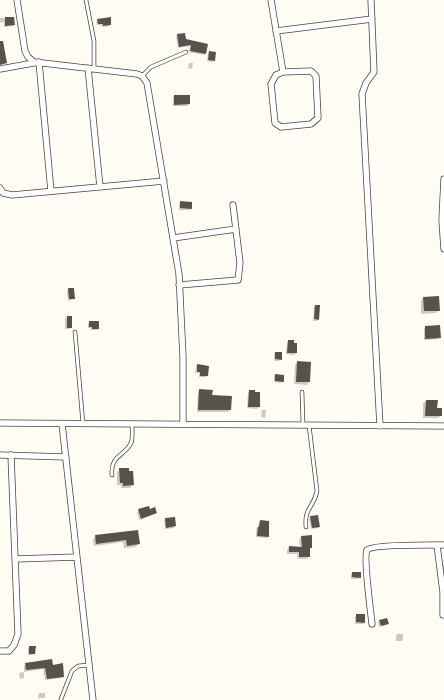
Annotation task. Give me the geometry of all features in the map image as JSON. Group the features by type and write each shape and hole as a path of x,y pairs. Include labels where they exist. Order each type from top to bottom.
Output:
{"street":[{"path":"16,0 25,51 30,60 142,76 147,83 179,274 183,358 183,424"},
{"path":"271,0 284,72"},
{"path":"371,0 374,72 366,83 362,94 380,426"},
{"path":"276,31 372,19"},
{"path":"0,69 39,62"},
{"path":"39,62 51,191"},
{"path":"91,68 100,187"},
{"path":"311,71 316,76 318,118 311,124 281,127 275,123 271,84 276,75 284,72 311,71"},
{"path":"444,179 444,250"},
{"path":"0,188 3,193 12,196 164,181"},
{"path":"179,285 238,280 240,263 232,205"},
{"path":"174,238 236,229"},
{"path":"0,423 444,426"},
{"path":"62,424 93,700"},
{"path":"0,455 66,458"},
{"path":"0,651 9,652 14,645 18,634 12,455"},
{"path":"437,545 443,615"},
{"path":"372,624 366,562 367,551 369,548 381,546 444,545"},
{"path":"15,559 77,557"}],"lane":[{"path":"86,0 94,41 91,68"},
{"path":"142,76 151,66 186,52"},
{"path":"75,332 83,424"},
{"path":"302,392 303,425"},
{"path":"112,475 115,461 131,443 132,424"},
{"path":"306,527 306,514 315,501 317,492 309,425"},
{"path":"61,699 72,671 78,666 89,665"}],"building":[{"path":"5,17 14,17 15,25 5,26"},
{"path":"111,17 111,25 103,26 103,24 98,24 97,19"},
{"path":"185,33 186,39 208,44 206,54 190,51 191,45 179,47 177,34"},
{"path":"0,41 3,41 7,63 0,65"},
{"path":"209,51 216,52 215,61 208,60"},
{"path":"174,95 190,95 190,104 174,105"},
{"path":"180,201 192,202 192,209 180,208"},
{"path":"68,288 74,288 75,299 69,299"},
{"path":"439,296 440,311 424,311 423,297"},
{"path":"315,305 320,305 319,320 314,319"},
{"path":"67,316 72,316 72,328 67,328"},
{"path":"89,321 99,321 99,329 92,329 92,327 89,327"},
{"path":"440,325 441,338 425,339 425,326"},
{"path":"288,340 294,340 294,343 297,343 297,353 287,353"},
{"path":"275,352 282,352 282,360 275,359"},
{"path":"297,361 311,362 310,382 296,382"},
{"path":"197,364 209,366 208,376 200,376 200,372 197,372"},
{"path":"275,374 284,375 284,382 275,381"},
{"path":"199,389 213,390 212,395 232,396 231,410 198,410"},
{"path":"249,390 260,392 260,407 248,407"},
{"path":"426,400 438,400 437,408 442,408 442,416 425,416"},
{"path":"119,468 129,468 129,471 133,471 134,485 123,486 123,483 120,483"},
{"path":"149,506 150,509 155,507 157,513 141,519 138,509"},
{"path":"318,515 320,527 312,528 310,516"},
{"path":"175,517 176,526 166,528 165,518"},
{"path":"260,520 269,521 269,537 257,536"},
{"path":"138,530 140,544 127,546 126,540 96,544 95,535"},
{"path":"312,535 310,557 299,557 299,552 289,552 289,546 302,547 301,536"},
{"path":"352,572 361,572 361,578 352,577"},
{"path":"356,614 365,614 365,623 356,622"},
{"path":"387,618 389,624 381,626 379,620"},
{"path":"29,646 36,646 35,654 29,654"},
{"path":"52,659 53,665 63,663 64,677 47,679 45,668 26,670 25,663"}]}
